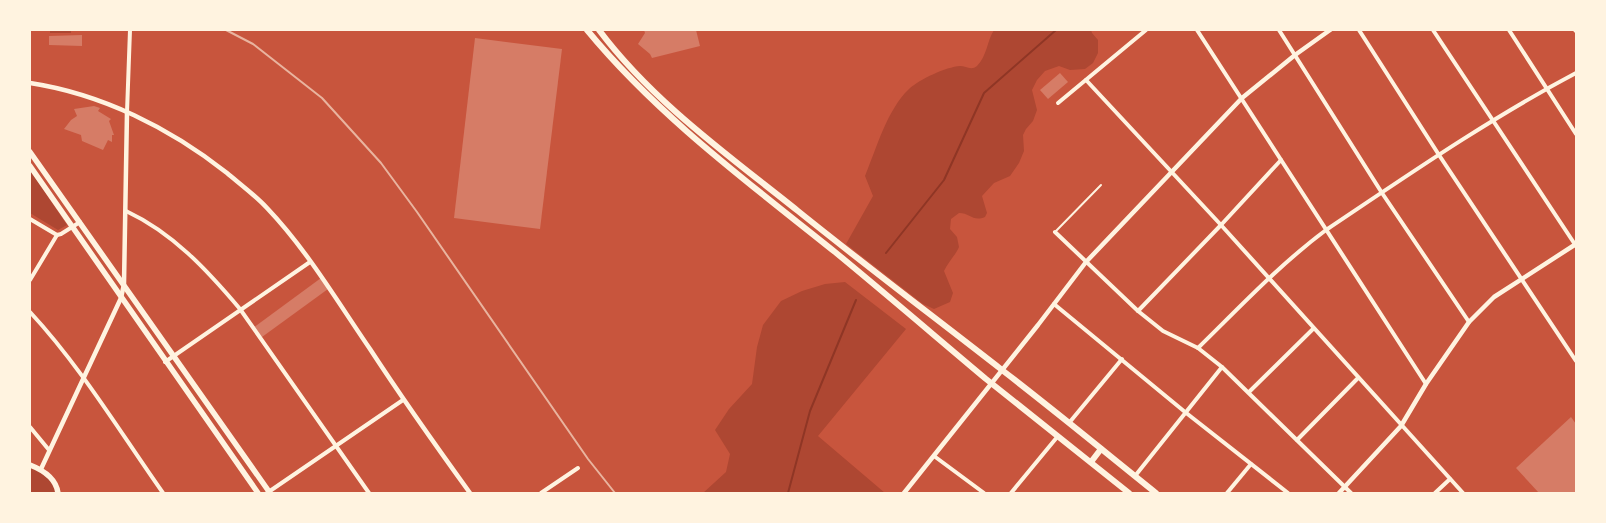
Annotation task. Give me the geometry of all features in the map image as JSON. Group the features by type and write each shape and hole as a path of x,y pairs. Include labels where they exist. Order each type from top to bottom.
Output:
{"main road":[{"path":"587,30 607,54 654,102 700,143 858,271 992,383 1091,462 1125,492"},
{"path":"599,30 612,48 662,100 705,136 864,264 1003,370 1156,493"},
{"path":"31,155 124,284 269,493"},
{"path":"30,166 165,362 258,493"},
{"path":"1091,462 1101,449"},
{"path":"30,465 41,469 51,478 58,493"}],"street":[{"path":"41,469 121,298 124,284 130,30"},
{"path":"1058,103 1146,30"},
{"path":"1197,30 1426,384"},
{"path":"1279,30 1382,193 1469,322"},
{"path":"904,493 1003,370 1086,262 1242,98 1295,55 1330,30"},
{"path":"1359,30 1520,280 1576,361"},
{"path":"1339,493 1401,426 1426,384 1469,322 1494,297 1576,245 1433,30"},
{"path":"1509,30 1576,134"},
{"path":"1198,348 1268,278 1304,246 1439,155 1546,88 1576,73"},
{"path":"1086,80 1221,225 1313,329 1463,493"},
{"path":"30,83 80,94 151,123 194,148 243,186 266,207 290,233 403,400 470,493"},
{"path":"1138,311 1281,160"},
{"path":"126,211 143,219 167,234 192,255 240,309 369,493"},
{"path":"30,219 57,235"},
{"path":"30,280 57,235 73,228 80,222"},
{"path":"1055,232 1138,311 1163,331 1198,348 1222,367 1351,493"},
{"path":"165,362 310,262"},
{"path":"1054,304 1185,412 1288,493"},
{"path":"30,312 44,327 84,379 163,493"},
{"path":"1249,392 1313,329"},
{"path":"1069,423 1122,359"},
{"path":"1135,476 1222,367"},
{"path":"1297,440 1358,378"},
{"path":"269,493 336,445 403,400"},
{"path":"30,427 49,450"},
{"path":"1011,493 1058,436"},
{"path":"934,456 984,493"},
{"path":"1227,493 1251,464"},
{"path":"541,493 578,468"},
{"path":"1434,493 1450,479"}],"lane":[{"path":"1055,232 1101,185"}],"shaded area":[{"path":"50,30 71,30 71,33 50,33"},
{"path":"994,30 1091,30 1098,40 1098,53 1093,63 1085,69 1070,70 1059,66 1045,71 1037,80 1032,90 1037,110 1033,121 1023,135 1024,151 1019,163 1010,176 994,183 982,196 987,213 985,217 974,218 963,213 959,213 951,219 950,229 957,237 959,247 944,271 953,293 950,302 934,309 923,304 846,244 873,196 865,176 883,130 901,98 914,85 941,71 960,66 971,68 977,66 983,58"},
{"path":"30,170 67,225 58,230 30,213"},
{"path":"845,282 906,329 818,436 885,493 703,493 726,472 730,454 715,430 729,409 752,384 757,347 763,325 781,301 802,291 825,284"},
{"path":"30,465 51,478 58,493 30,493"}],"building":[{"path":"644,30 696,30 700,46 652,58 650,54 638,44 645,33"},
{"path":"82,35 82,46 49,45 49,36"},
{"path":"475,38 562,49 540,229 454,218"},
{"path":"1060,73 1068,82 1048,99 1040,90"},
{"path":"94,106 100,108 98,111 111,119 109,121 114,135 112,135 112,142 108,140 103,150 82,141 81,135 64,129 71,120 77,116 74,109"},
{"path":"321,278 328,289 262,337 253,328"},
{"path":"1571,417 1576,424 1576,493 1539,493 1516,468"}],"waterway":[{"path":"886,253 944,180 984,93 1056,30"},
{"path":"788,493 810,411 856,300"}],"railway":[{"path":"226,30 253,44 322,98 381,163 417,212 588,459 615,493"}]}
